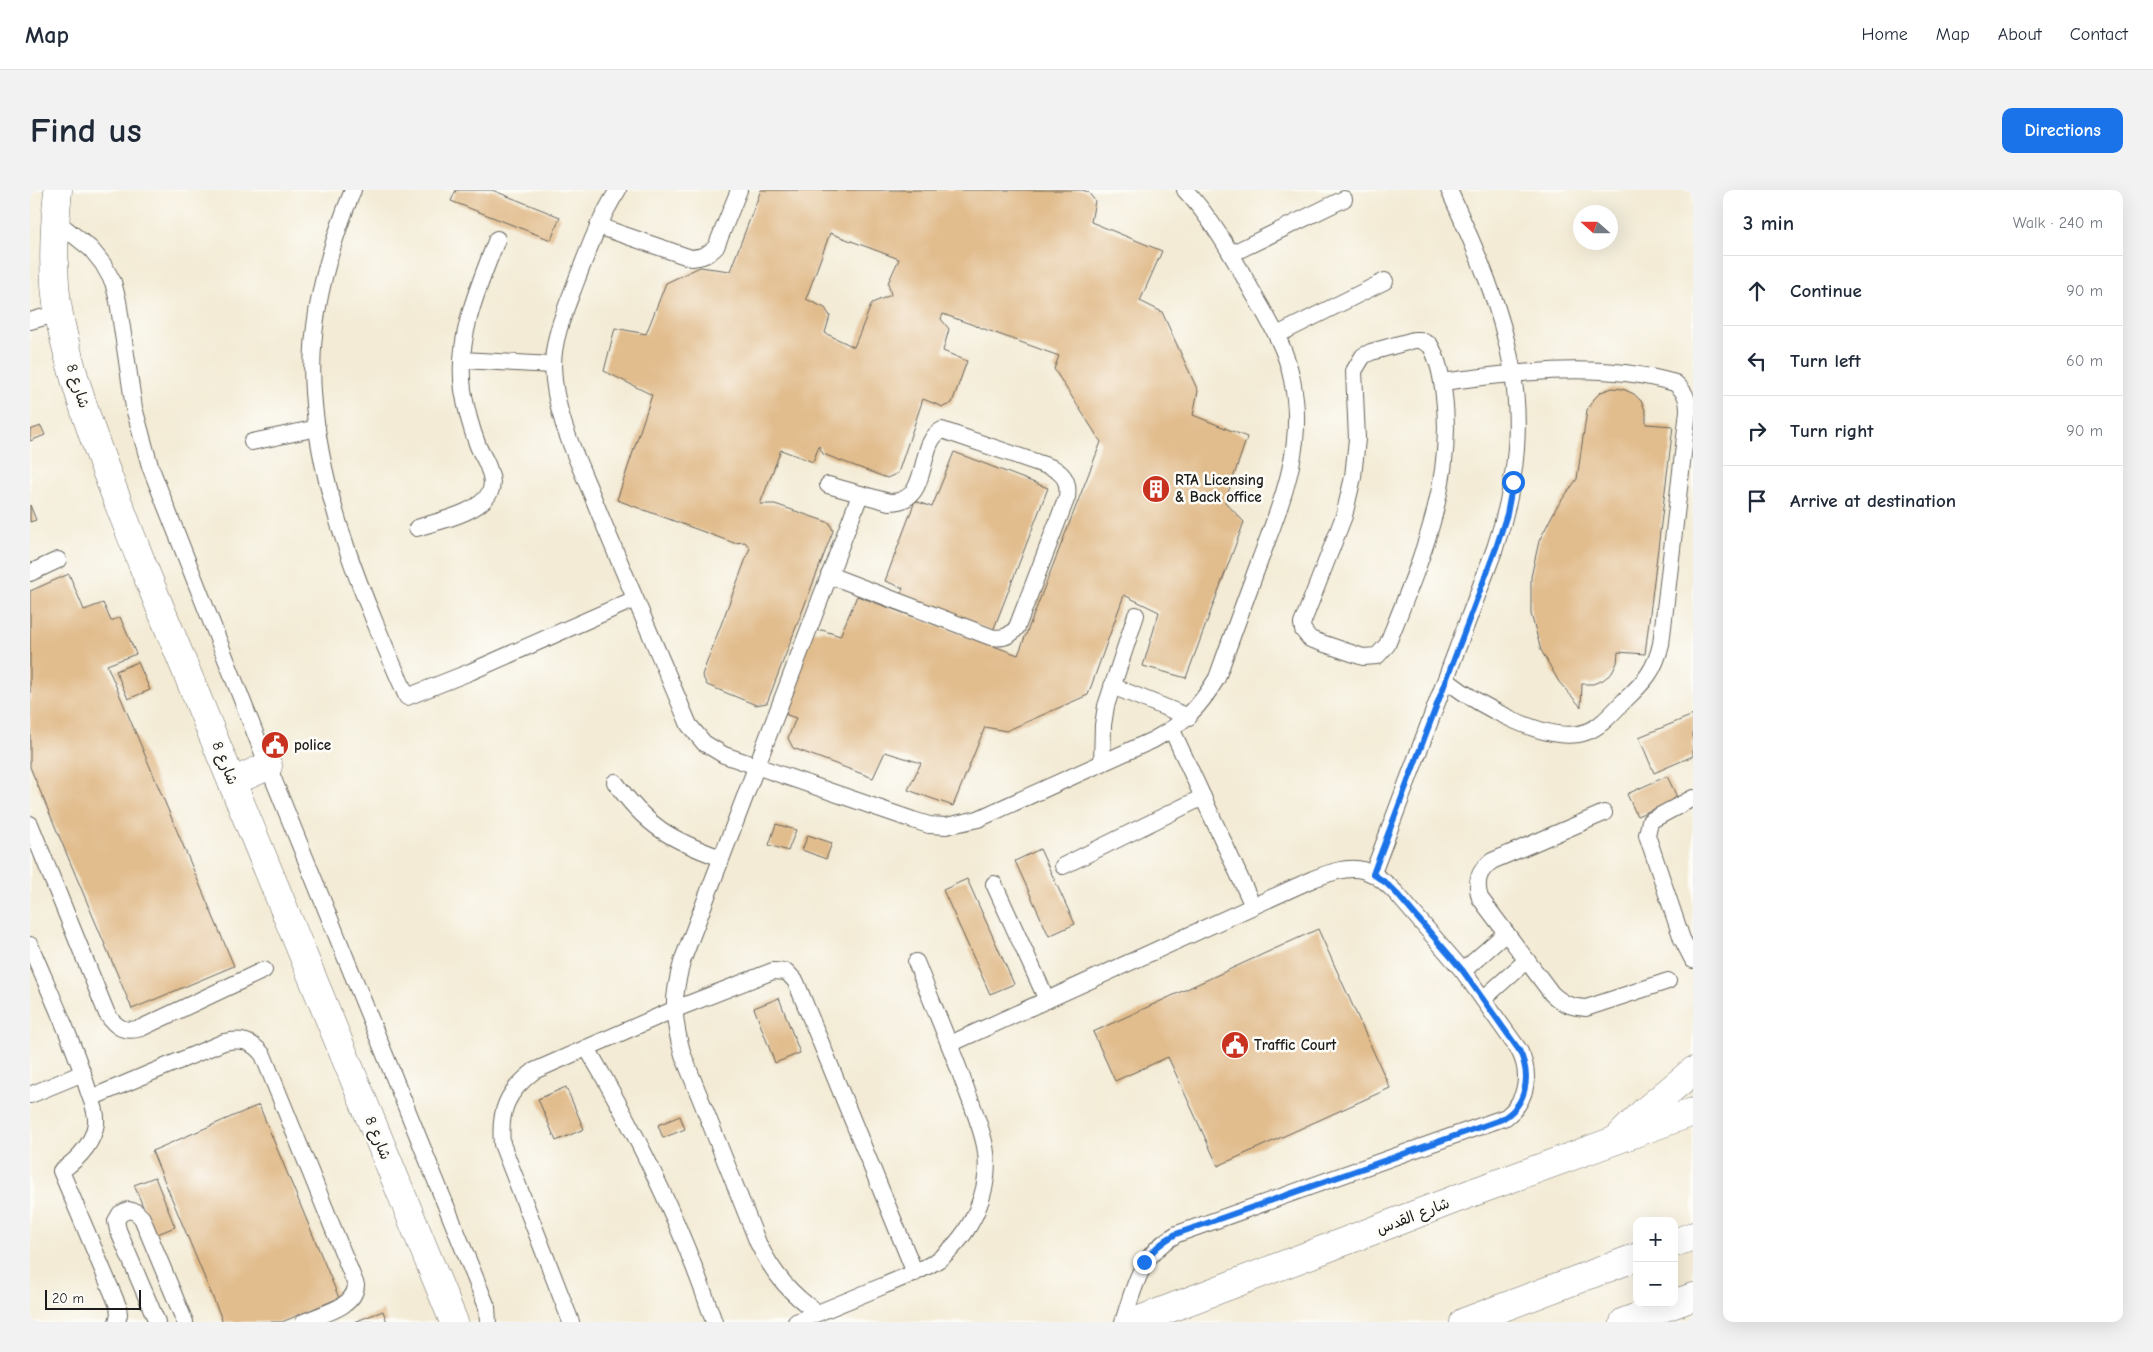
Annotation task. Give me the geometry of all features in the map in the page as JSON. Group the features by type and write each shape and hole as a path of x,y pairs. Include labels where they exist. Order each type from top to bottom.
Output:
{"street":[{"name":"شارع 8","path":"58,190 55,220 55,268 58,313 74,378 112,486 454,1322"},
{"path":"232,782 268,766"},
{"path":"1616,1140 1644,1112 1693,1071"},
{"name":"شارع القدس","path":"1134,1322 1474,1192 1693,1112"},
{"path":"1678,1242 1693,1236"},
{"path":"1464,1322 1633,1259"},
{"path":"1624,1322 1693,1297"}],"lane":[{"path":"353,190 334,241 317,315 313,352 316,428 332,496 352,563 407,697 470,672 635,599"},
{"path":"618,190 598,226 564,312 553,364 555,391 562,419 635,599 689,725 696,735 714,750 913,820 929,825 946,826 978,819 1102,764 1172,730 1189,717 1204,700 1217,678 1288,483 1296,446 1297,413 1286,356 1277,335 1222,237 1199,205 1185,190"},
{"path":"598,226 692,258 701,257 710,254 716,247 739,190"},
{"path":"1373,874 1507,514 1517,450 1518,410 1514,373 1504,325 1469,234 1448,190"},
{"path":"1231,254 1344,199"},
{"path":"55,220 90,249 103,264 113,282 118,301 134,408 150,466 268,766 487,1307 488,1322"},
{"path":"417,528 476,508 485,501 492,490 489,469 478,448 468,418 463,388 463,360 465,329 475,294 497,239"},
{"path":"1277,335 1385,282"},
{"path":"30,321 58,313"},
{"path":"1420,340 1430,345 1433,349 1442,382 1446,431 1440,493 1424,553 1387,645 1377,656 1370,658 1310,639 1303,630 1302,624 1344,516 1353,478 1357,439 1353,380 1354,371 1358,363 1371,352 1420,340"},
{"path":"463,360 553,364"},
{"path":"1442,382 1514,373 1585,369 1675,383 1683,390 1688,400 1658,659 1652,672 1641,685 1598,725 1587,732 1574,735 1552,733 1505,716 1477,702 1446,680"},
{"path":"252,442 316,428"},
{"path":"828,485 889,502 899,502 908,499 914,490 933,440 938,432 942,430 1053,468 1061,472 1066,479 1068,488 1067,497 1017,627 1005,637 991,637 829,575"},
{"path":"818,1312 799,1299 782,1283 768,1264 683,1055 676,1031 673,1010 675,985 683,959 860,495"},
{"path":"30,573 58,560"},
{"path":"1102,764 1103,725 1112,686 1136,615"},
{"path":"1112,686 1189,717"},
{"path":"1172,730 1253,906"},
{"path":"614,782 630,803 649,822 670,837 721,858"},
{"path":"1063,866 1203,797"},
{"path":"1693,798 1650,821 1647,835 1679,930 1693,960"},
{"path":"1604,813 1492,861 1483,868 1478,877 1477,888 1480,898 1552,994 1561,1002 1573,1007 1586,1008 1668,981"},
{"path":"30,824 107,1014 121,1030 131,1031 141,1028 264,970"},
{"path":"950,1044 1338,869 1356,868 1373,874 1397,894 1463,971 1524,1061 1526,1085 1522,1096 1512,1112 1500,1120 1176,1234 1158,1246 1144,1262 1123,1322"},
{"path":"994,884 1047,1000"},
{"path":"1463,971 1506,933"},
{"path":"30,945 83,1073 96,1112 96,1124 92,1138 84,1152 61,1171 118,1306 117,1322"},
{"path":"1483,999 1527,960"},
{"path":"796,1322 915,1273 938,1260 957,1242 967,1229 981,1198 986,1173 985,1148 979,1123 950,1044 916,962"},
{"path":"571,1322 502,1144 500,1124 506,1102 519,1083 534,1071 673,1010 773,970 787,972 793,976 915,1273"},
{"path":"91,1098 224,1042 246,1041 256,1046 263,1055 356,1285 356,1292 352,1299 345,1304 304,1322"},
{"path":"587,1048 611,1089 655,1174 692,1262 714,1322"},
{"path":"30,1095 83,1073"},
{"path":"157,1322 118,1230 116,1221 120,1214 128,1210 136,1212 142,1218 184,1322"}],"building":[{"path":"456,190 492,190 560,217 551,240 451,201"},
{"name":"RTA Licensing & Back office","path":"761,190 1082,190 1088,192 1095,201 1091,222 1162,251 1140,301 1162,312 1198,391 1193,415 1247,437 1225,502 1244,522 1186,678 1143,666 1159,612 1124,595 1088,695 1006,731 985,727 953,806 908,790 921,763 885,752 873,778 793,748 788,738 796,718 787,715 785,707 812,632 822,630 840,636 857,596 1018,655 1101,442 1054,369 1059,356 943,314 941,319 949,329 943,351 967,361 952,403 943,407 923,399 898,473 887,478 823,454 819,446 813,462 781,450 760,504 775,504 830,523 833,531 767,703 756,705 707,685 702,675 750,548 745,542 734,543 617,500 652,395 604,371 615,328 646,334 666,283 700,267 730,271","holes":["830,233 899,259 888,283 891,295 872,303 854,347 825,333 830,316 825,308 806,299"]},
{"path":"1612,388 1623,389 1634,394 1642,402 1646,413 1646,424 1673,426 1645,654 1618,652 1617,663 1612,673 1603,680 1593,684 1582,684 1581,707 1559,682 1541,650 1531,614 1531,577 1539,541 1556,508 1577,479 1587,410 1601,392"},
{"path":"41,426 45,435 30,441 30,430"},
{"path":"954,452 1048,488 993,631 900,596 903,588 885,581 915,501 932,507"},
{"path":"30,505 36,520 30,522"},
{"path":"69,574 84,610 103,603 111,621 120,617 136,654 107,665 234,966 132,1009 30,767 30,591"},
{"path":"138,662 150,690 128,699 116,671"},
{"path":"1693,715 1693,756 1654,773 1639,737"},
{"path":"1667,776 1678,799 1637,816 1627,794"},
{"path":"776,824 796,830 788,851 769,845"},
{"path":"808,835 832,843 826,859 802,850"},
{"path":"1040,849 1075,924 1049,936 1015,861"},
{"path":"967,879 1014,984 990,994 943,890"},
{"name":"Traffic Court","path":"1318,929 1390,1088 1218,1166 1168,1057 1115,1081 1093,1032"},
{"path":"779,998 800,1053 775,1063 754,1008"},
{"path":"566,1087 584,1129 556,1141 538,1099"},
{"path":"259,1105 339,1298 282,1322 223,1322 152,1151"},
{"path":"680,1116 685,1129 663,1138 658,1125"},
{"path":"155,1177 175,1227 155,1235 134,1185"},
{"path":"383,1311 387,1322 354,1322"}],"place":[{"name":"RTA Licensing & Back office","path":"1156,489"},
{"name":"police","path":"275,745"},
{"name":"Traffic Court","path":"1235,1045"}],"route":[{"path":"1144,1262 1153,1250 1176,1234 1500,1120 1512,1112 1522,1096 1526,1085 1527,1073 1519,1050 1463,971 1397,894 1373,874 1496,548 1507,514 1513,482"}]}
